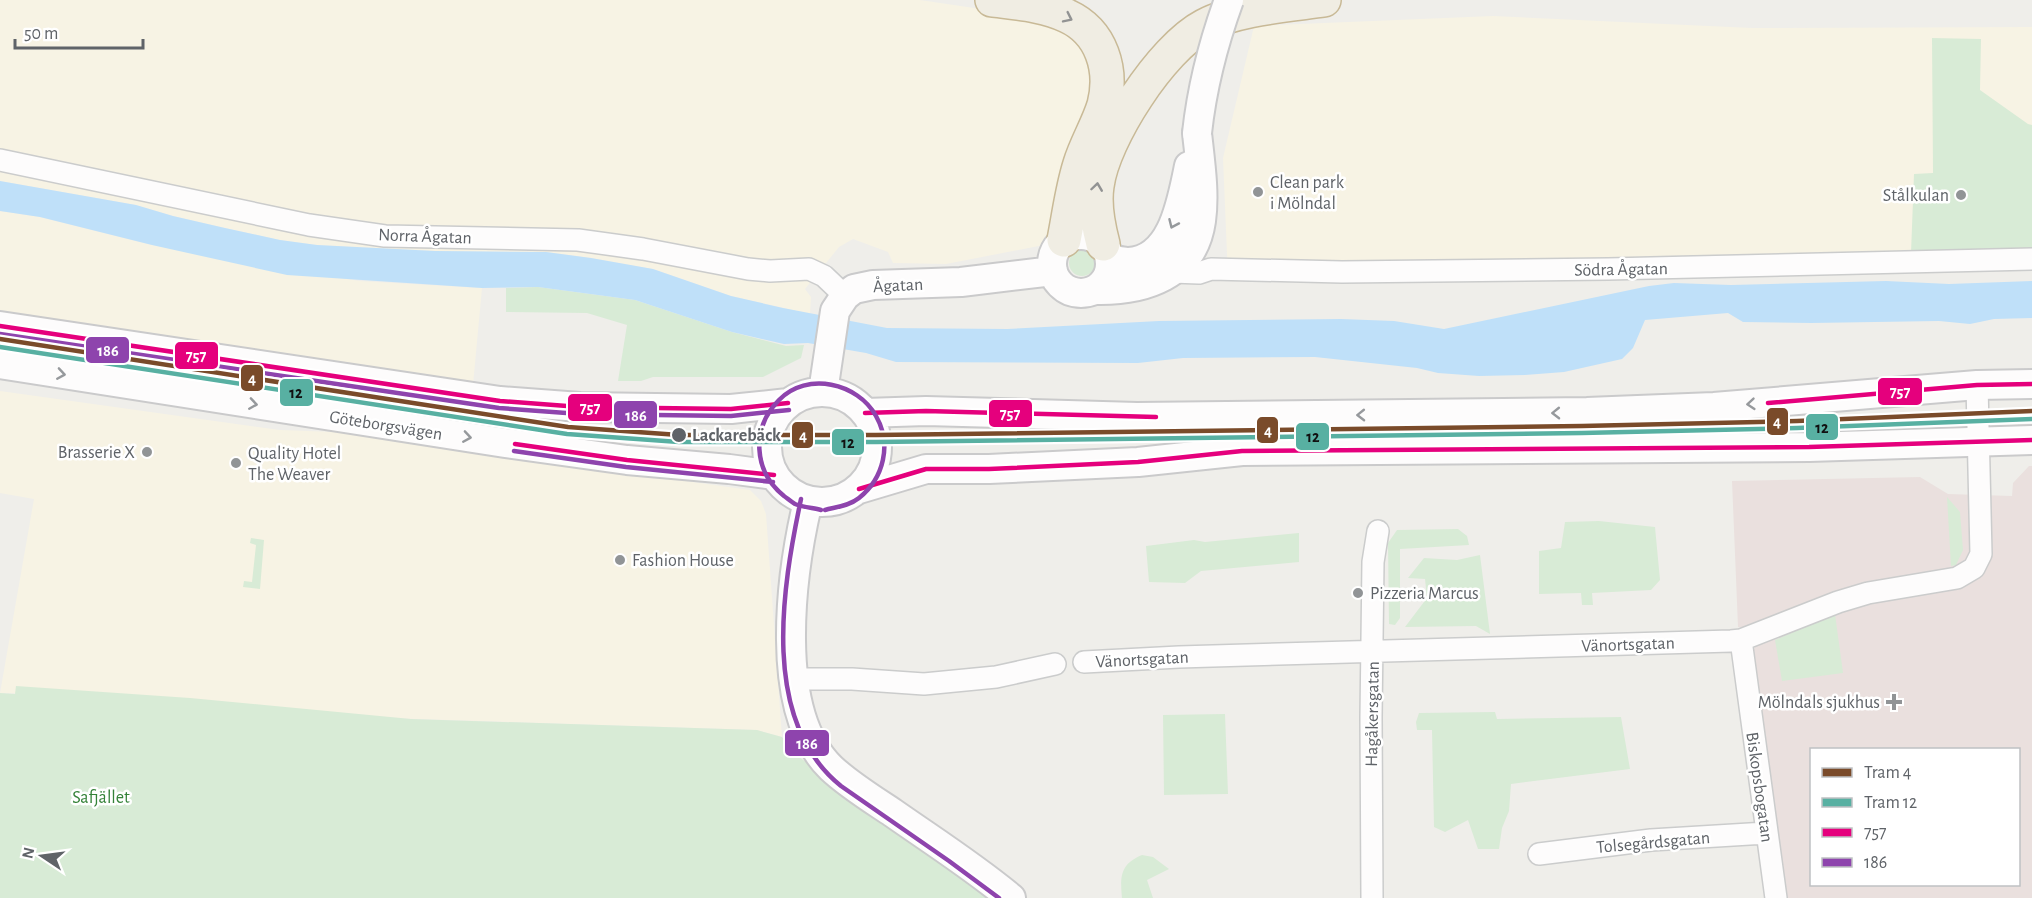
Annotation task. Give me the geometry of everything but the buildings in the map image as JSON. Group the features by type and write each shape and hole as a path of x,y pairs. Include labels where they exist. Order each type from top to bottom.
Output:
{"highway":[{"path":"992,0 1040,8 1067,16 1083,26 1096,40 1104,55 1107,87 1103,107 1080,165 1064,240"},
{"path":"1106,252 1098,225 1096,198 1102,166 1111,143 1163,60 1186,37 1206,24 1247,12 1324,0"}],"main road":[{"path":"1096,290 1103,284 1111,267 1106,252 1097,239 1084,235 1076,235 1064,240 1054,254 1053,271 1058,282 1068,290 1080,293 1117,290 1159,280 1172,272 1185,258 1195,241 1201,221 1195,167 1201,93 1213,46 1230,0"},
{"path":"1106,252 1129,262 1146,258 1160,247 1172,230 1195,167"},
{"name":"Ågatan","path":"840,303 862,286 961,282 1053,271"},
{"path":"823,392 828,356 840,303"},
{"path":"0,326 544,406 731,409 788,403"},
{"name":"Göteborgsvägen","path":"0,364 627,460 774,475"},
{"path":"865,413 926,411 1149,417 1587,412 1714,407 1977,385 2032,384"},
{"path":"859,489 871,473 877,455 876,435 865,413 844,396 823,392 802,395 788,403 777,414 767,435 766,454 774,475 792,494 808,501 823,502 838,500 859,489 926,469 989,469 1138,462 1242,451 1463,451 1978,443 2032,440"},
{"path":"808,501 800,536 791,605 794,679 799,708 807,733 818,753 848,782 984,875 1011,898"}],"street":[{"name":"Norra Ågatan","path":"0,160 62,175 309,225 385,236 578,240 643,249 748,269 770,271 809,269 824,276 840,303"},
{"path":"1195,241 1211,269"},
{"name":"Södra Ågatan","path":"1172,272 1199,273 1211,269 1342,272 1587,270 2032,259"},
{"name":"Vänortsgatan","path":"1084,662 1741,640 1858,596 1902,586 1957,578 1974,568 1981,554 1977,385"},
{"name":"Hagåkersgatan","path":"1372,898 1373,562 1378,531"},
{"name":"Biskopsbogatan","path":"1741,640 1776,898"},
{"path":"794,679 852,679 924,684 996,677 1055,664"},
{"name":"Tolsegårdsgatan","path":"1539,854 1651,840 1766,833"}],"shaded area":[{"path":"0,0 920,0 1048,19 1097,63 1083,128 1049,244 946,264 893,263 888,252 853,239 839,247 805,289 811,297 810,314 731,296 653,269 591,258 546,252 436,251 317,245 280,240 225,228 136,205 0,181"},
{"path":"1493,16 1752,28 2032,27 2032,270 1228,278 1223,158 1254,26"},
{"path":"0,211 40,217 152,245 359,281 482,288 473,385 0,314"},
{"path":"0,391 280,430 335,432 750,490 761,501 766,514 782,737 756,730 322,716 115,696 0,693 34,499 0,493"},
{"name":"Mölndals sjukhus","path":"2029,466 2032,466 2032,898 1782,898 1751,655 1756,645 1747,627 1738,627 1732,481 1920,477 1948,494 2012,496 2013,483"}],"green space":[{"path":"1932,38 1981,39 1980,90 2032,125 2032,251 1911,253 1914,174 1933,173"},
{"path":"1082,250 1091,254 1095,263 1091,272 1082,276 1073,272 1069,263 1073,254"},
{"path":"538,287 635,300 732,332 786,346 804,345 801,358 763,377 653,377 641,381 618,381 627,325 587,313 506,312 506,288"},
{"path":"1947,497 1960,512 1963,550 1956,565 1951,566"},
{"path":"1599,521 1655,527 1660,580 1651,590 1592,593 1593,605 1582,605 1581,593 1539,594 1539,551 1561,548 1565,522"},
{"path":"1458,529 1467,536 1469,545 1400,549 1400,618 1395,625 1389,624 1388,543 1397,530"},
{"path":"1299,533 1299,562 1201,571 1185,583 1149,582 1146,546 1194,540 1205,542"},
{"path":"251,538 264,540 260,589 243,587 244,581 252,582 256,545 250,543"},
{"path":"1480,555 1490,634 1476,626 1405,627 1427,598 1425,579 1408,578 1424,558 1457,560"},
{"path":"1835,614 1843,673 1782,681 1775,640"},
{"name":"Safjället","path":"16,686 190,698 411,719 757,730 782,737 798,756 989,898 0,898 0,693 15,694"},
{"path":"1495,712 1497,719 1621,717 1630,769 1511,784 1509,811 1502,828 1499,849 1478,849 1468,820 1445,832 1434,827 1432,730 1417,730 1416,722 1419,713"},
{"path":"1225,714 1228,794 1164,795 1163,715"},
{"path":"1142,855 1153,857 1169,869 1147,880 1153,898 1122,898 1121,884 1125,867"}],"water":[{"path":"0,181 136,205 225,228 280,240 317,245 435,251 546,252 591,258 653,269 731,296 887,328 1007,329 1159,321 1341,319 1394,321 1444,329 1649,286 1674,283 1731,285 1886,281 1949,284 2032,281 2032,318 1994,319 1970,324 1939,321 1743,322 1728,313 1645,320 1633,348 1622,359 1564,372 1525,375 1479,376 1438,373 1417,368 1315,357 1183,358 1138,363 896,362 866,353 808,343 784,344 732,332 635,300 538,287 482,288 287,275 40,217 0,211"}],"tram line":[{"name":"4","path":"0,339 568,427 679,435 876,435 1582,426 1797,421 2032,411"},
{"name":"12","path":"0,347 567,434 679,442 876,442 1582,433 2032,419"}],"transit line":[{"name":"757","path":"0,326 500,401 580,407 731,409 788,403"},
{"name":"186","path":"0,334 499,408 580,414 731,416 789,410"},
{"name":"186","path":"821,510 795,504 784,496 766,474 759,449 764,423 779,400 790,391 817,384 831,385 857,395 876,416 884,438 880,471 868,490 851,503 825,510"},
{"name":"757","path":"1768,403 1977,385 2032,384"},
{"name":"757","path":"865,413 926,411 1156,417"},
{"name":"757","path":"859,489 926,469 989,469 1138,462 1242,451 1809,447 2032,440"},
{"name":"757","path":"515,444 627,460 774,475"},
{"name":"186","path":"514,451 626,467 773,482"},
{"name":"186","path":"801,499 788,573 784,612 784,652 788,690 798,726 815,759 841,786 999,898"}],"place":[{"name":"Clean park i Mölndal","path":"1258,192"},
{"name":"Stålkulan","path":"1961,195"},
{"name":"Lackarebäck","path":"679,435"},
{"name":"Brasserie X","path":"147,452"},
{"name":"Quality Hotel The Weaver","path":"236,463"},
{"name":"Fashion House","path":"620,560"},
{"name":"Pizzeria Marcus","path":"1358,593"},
{"name":"Mölndals sjukhus","path":"1894,702"}]}
